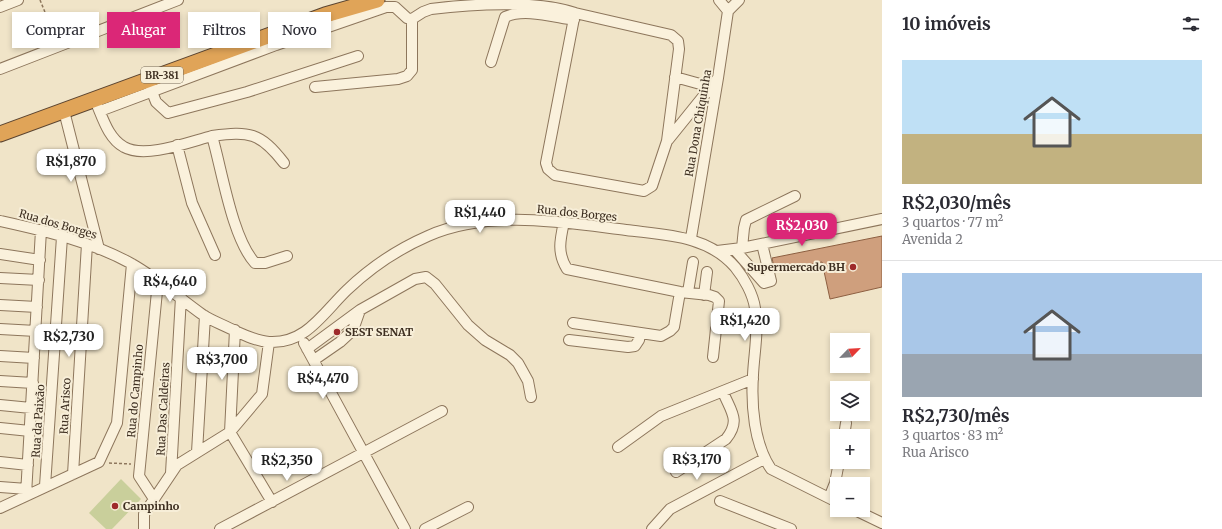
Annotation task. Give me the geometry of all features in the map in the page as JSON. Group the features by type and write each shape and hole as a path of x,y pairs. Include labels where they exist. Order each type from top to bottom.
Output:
{"highway":[{"name":"BR-381","path":"0,125 153,67 345,0"},
{"name":"BR-381","path":"0,134 64,111 97,106 325,15 377,0"}],"street":[{"path":"0,6 18,0"},
{"path":"99,30 178,0"},
{"path":"719,0 728,11 739,0"},
{"path":"358,56 247,92 168,113 156,102 150,85 386,7 394,7 407,18 412,19 431,9 478,3 535,3 564,7 574,16"},
{"name":"Rua Dona Chiquinha","path":"690,238 728,11"},
{"path":"491,62 505,17 512,14 522,13 574,16 671,35 678,41 680,48 667,141 652,186 644,191 555,175 548,169 546,163 574,16"},
{"path":"315,87 398,79 407,76 412,70 412,19"},
{"path":"0,69 53,48"},
{"path":"675,77 711,87"},
{"path":"667,141 718,78"},
{"path":"97,106 111,135 124,147 149,152 212,136 236,133 252,135 270,145 284,163"},
{"path":"64,111 99,249"},
{"path":"212,136 234,222 250,257 255,262 265,263 287,256"},
{"path":"177,145 192,203 215,255"},
{"path":"738,248 746,220 795,196"},
{"path":"718,251 762,244 882,219"},
{"name":"Rua dos Borges","path":"0,220 41,230 99,249 132,264 181,297 205,316 251,338 269,342 284,341 300,336 315,324 347,290 387,258 429,235 459,226 496,221 551,220 690,238 718,251 735,267 747,286 755,308 756,336 753,379 754,407 758,436 764,459"},
{"path":"564,222 561,238 560,259 567,269 715,297 719,301 713,357"},
{"path":"26,492 41,230"},
{"name":"Rua da Paixão","path":"45,486 62,237"},
{"name":"Rua Arisco","path":"73,474 87,244"},
{"path":"738,248 768,282 762,244"},
{"path":"0,254 40,260"},
{"path":"573,323 661,336 674,327 693,262"},
{"path":"0,508 26,492 45,486 99,462 117,423 132,264"},
{"path":"704,294 707,272"},
{"path":"0,278 39,280"},
{"path":"307,349 360,310 415,279 426,278 434,284 468,325 484,340 510,355 518,363 528,381 531,397"},
{"name":"Rua do Campinho","path":"154,499 139,476 158,282"},
{"name":"Rua Das Caldeiras","path":"171,474 181,297"},
{"path":"0,305 37,307"},
{"path":"314,360 340,342 353,330 360,310"},
{"path":"197,452 205,316"},
{"path":"0,329 36,331"},
{"path":"235,330 230,432 272,502"},
{"path":"569,340 628,347 635,346 639,340 640,333"},
{"path":"300,336 404,528"},
{"path":"144,529 144,514 177,465 230,432 262,394 269,342"},
{"path":"0,356 34,358"},
{"path":"618,447 661,416 753,379"},
{"path":"0,380 33,383"},
{"path":"676,472 726,439 732,432 735,420 723,392"},
{"path":"0,405 31,408"},
{"path":"220,529 364,454 442,411"},
{"path":"845,429 846,423"},
{"path":"0,428 30,431"},
{"path":"652,529 670,509 764,459 771,469 830,498"},
{"path":"0,462 28,465"},
{"path":"0,487 26,492"},
{"path":"720,501 791,529"},
{"path":"425,529 468,507"},
{"path":"869,517 882,523"}],"path":[{"path":"40,0 45,12"},
{"path":"99,462 140,465"}],"green space":[{"name":"Campinho","path":"121,479 141,499 112,529 106,529 89,513"}],"building":[{"name":"Supermercado BH","path":"882,236 882,287 830,299 822,262 775,272 772,258"}],"place":[{"name":"Supermercado BH","path":"853,267"},
{"name":"SEST SENAT","path":"337,332"},
{"name":"Campinho","path":"115,506"}]}
